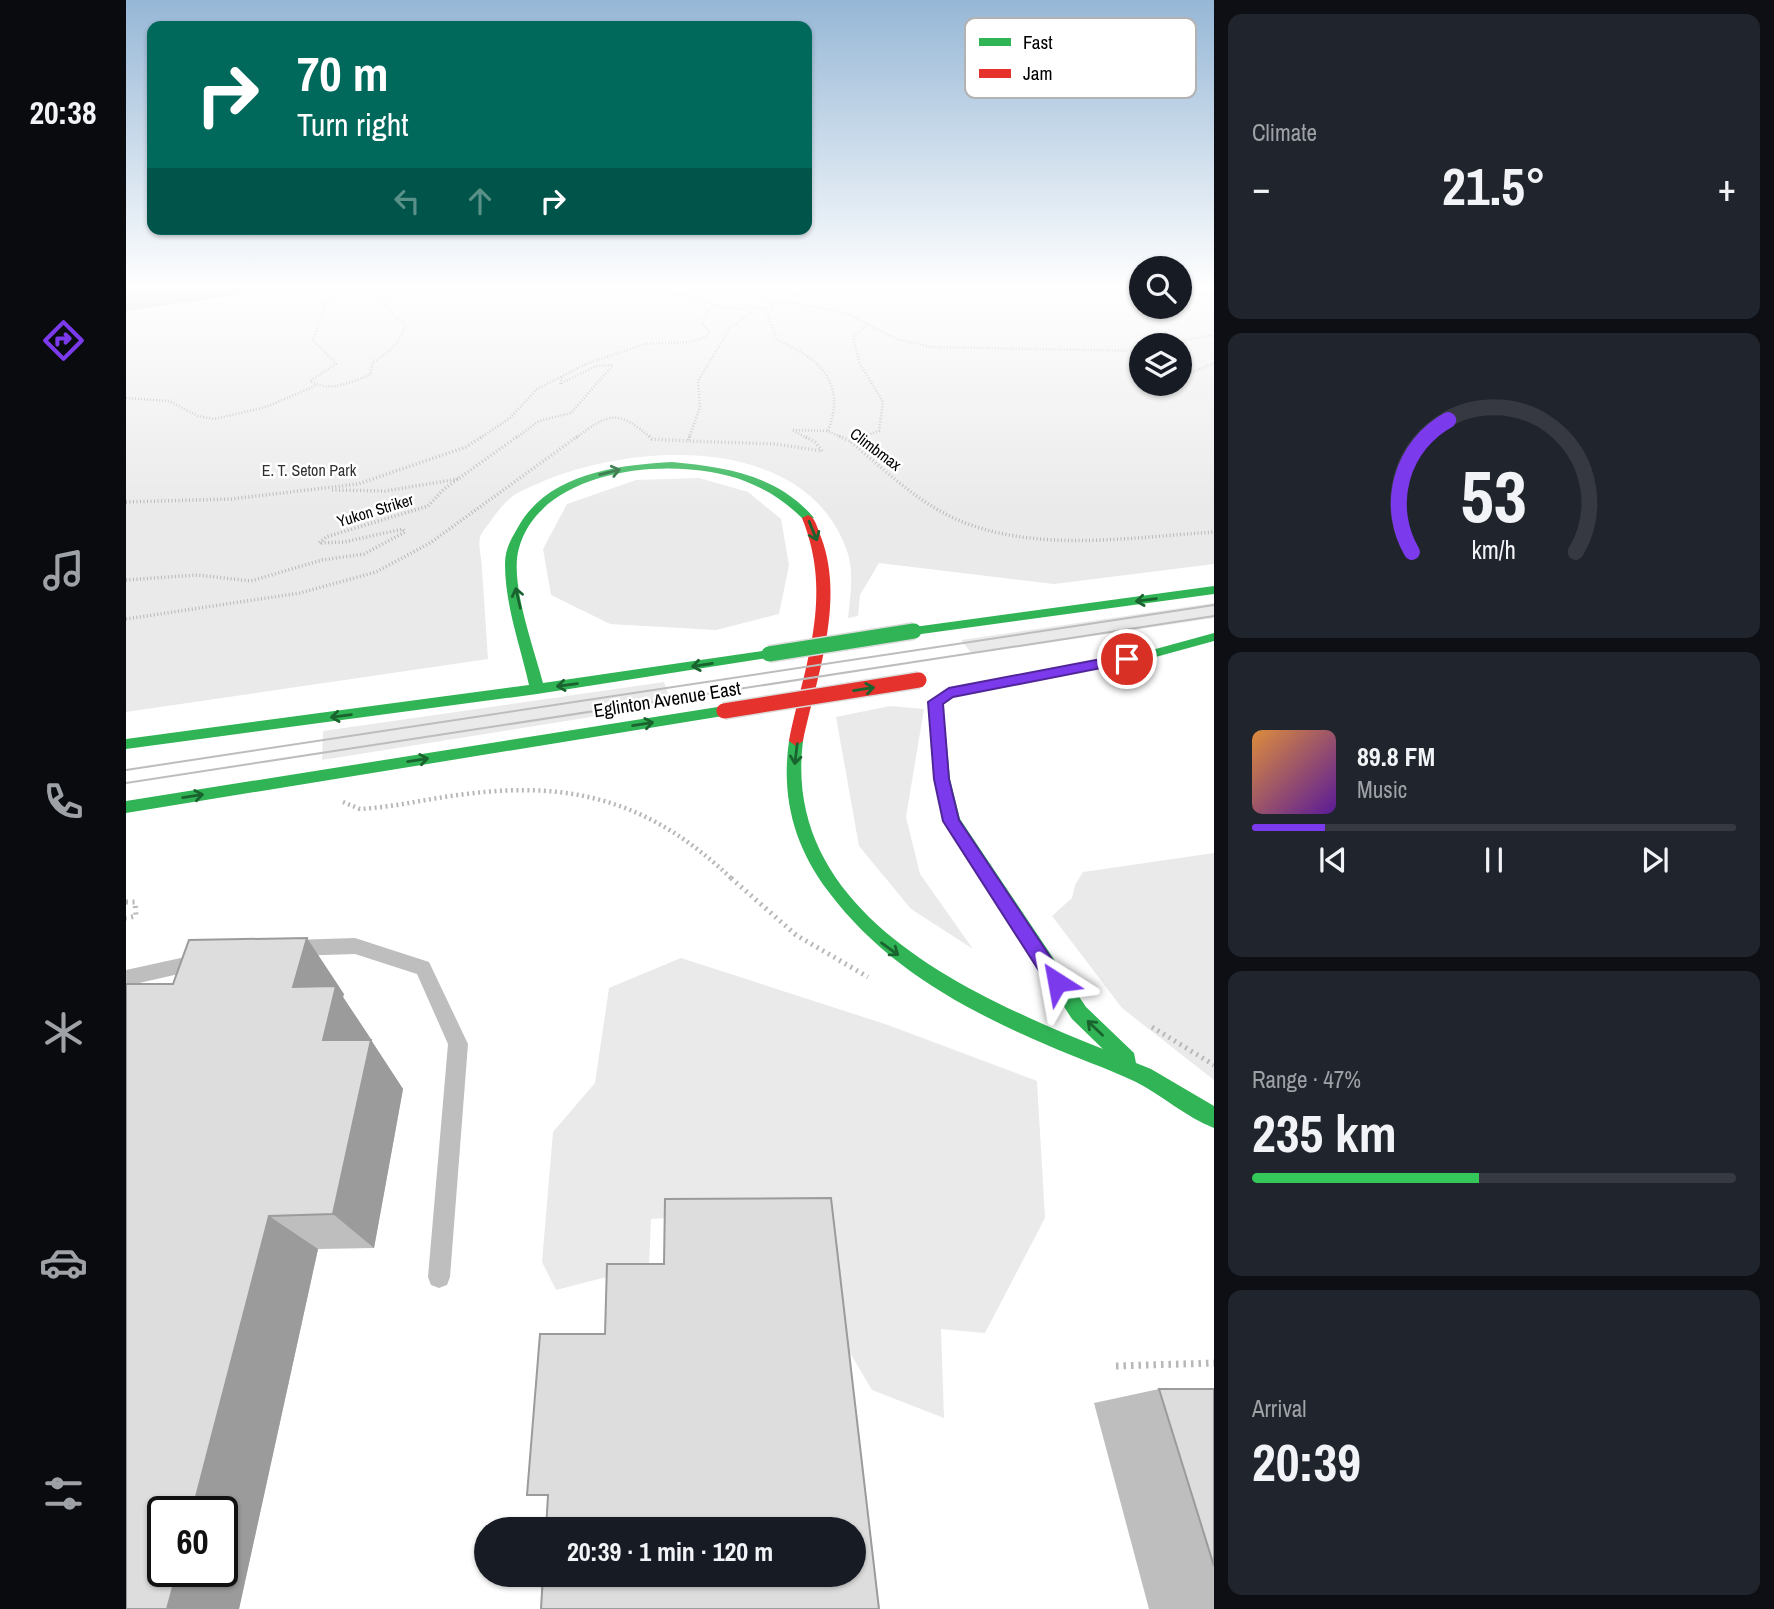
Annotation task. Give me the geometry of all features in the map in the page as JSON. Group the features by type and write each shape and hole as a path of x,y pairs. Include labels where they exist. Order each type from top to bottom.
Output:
{"main road":[{"path":"537,689 514,582 513,547 529,513 547,497 580,480 641,465 708,468 772,489 806,516 815,533 825,572 824,603 795,753 792,798 805,839 823,876 849,911 884,946 923,971 992,1009 1144,1076 1214,1118"},
{"name":"Eglinton Avenue East","path":"126,744 537,689 914,631 1214,590"},
{"path":"959,674 1214,635"},
{"path":"1144,1076 1079,1013 961,839 951,821 942,779 936,702 949,693 1140,656 1214,635"},
{"name":"Eglinton Avenue East","path":"126,807 926,679"}],"lane":[{"path":"275,948 355,946 424,968 458,1044 439,1277"},
{"path":"126,978 221,957"}],"path":[{"path":"334,361 337,364 310,381 315,386 329,387 370,375 374,361"},
{"path":"321,490 358,484 466,447 510,418 537,389 562,375 597,361"},
{"path":"126,619 300,593 376,572 430,543 491,496 538,468 597,421 613,416 629,419 652,439 688,441 700,407 698,382 710,361"},
{"path":"815,361 830,379 836,414 828,431"},
{"path":"850,442 879,430 883,402 859,361"},
{"path":"1192,376 1214,363"},
{"name":"Yukon Striker","path":"126,580 198,575 251,581 322,560 364,554 405,532 403,529 344,542 319,542 321,539 428,506 444,489 539,421 571,413 613,365 596,366 560,384 562,375"},
{"path":"126,398 173,403 198,416 214,419 275,405 305,394 315,386"},
{"name":"Climbmax","path":"688,441 775,444 822,451 815,442 792,430 828,431 850,442 912,493 967,524 1022,538 1089,540 1214,531"},
{"path":"126,502 232,499 270,493 321,490 384,491 420,487 463,477"},
{"path":"324,775 326,788 337,800 360,808 528,787 566,790 629,807 664,824 697,848 804,942 869,978"},
{"path":"126,902 135,902 136,916 126,918"},
{"path":"1146,1023 1214,1065"},
{"path":"1116,1366 1214,1363"}],"green space":[{"name":"E. T. Seton Park","path":"126,361 1129,361 1129,396 1192,396 1192,361 1214,361 1214,564 1054,584 879,563 860,595 858,616 848,618 851,578 848,554 828,515 798,486 760,468 718,458 673,455 627,459 584,467 521,491 504,504 480,537 488,659 126,712"},
{"path":"699,478 748,492 781,519 789,565 779,614 716,630 610,624 551,595 543,549 567,504 636,480"},
{"path":"1214,603 1214,618 972,654 961,640"},
{"path":"664,682 672,704 322,760 323,731"},
{"path":"890,706 924,709 906,817 920,874 973,949 911,909 859,846 836,717"},
{"path":"1214,853 1214,1080 1122,1008 1052,916 1072,898 1075,885 1083,872"},
{"path":"681,958 888,1025 1037,1081 1045,1218 985,1333 941,1329 944,1418 872,1390 817,1297 807,1209 651,1219 649,1266 556,1290 542,1262 553,1132 595,1083 609,988"}],"building":[{"path":"307,938 293,987 336,986 323,1040 371,1040 333,1214 269,1216 196,1496 147,1496 147,1587 173,1587 167,1609 126,1609 126,984 173,984 189,940"},
{"path":"831,1198 879,1609 541,1609 542,1587 866,1587 866,1517 547,1517 548,1495 527,1495 540,1334 605,1334 607,1264 664,1264 665,1199"},
{"path":"1159,1389 1214,1389 1214,1566"}],"tram line":[{"path":"126,770 1214,605"},
{"path":"126,783 1214,616"}],"traffic: fast":[{"path":"537,689 519,617 511,561 513,547 529,516 556,493 591,477 631,468 672,466 713,469 750,479 780,493 808,518"},
{"path":"914,631 1214,590"},
{"path":"769,654 914,631"},
{"path":"1127,1060 1079,1013 952,821 942,779 936,702 949,693 1152,654 1214,637"},
{"path":"126,744 537,689 769,654"},
{"path":"126,807 724,711"},
{"path":"796,741 793,777 796,810 801,826 824,873 853,912 888,945 926,974 967,998 1010,1020 1144,1076"},
{"path":"1144,1076 1214,1118"}],"traffic: jam":[{"path":"796,741 821,629 824,600 824,572 819,544 808,518"},
{"path":"724,711 919,680"}],"route":[{"path":"1057,982 999,898 951,821 942,779 936,731 936,702 949,693 1127,659"}]}
